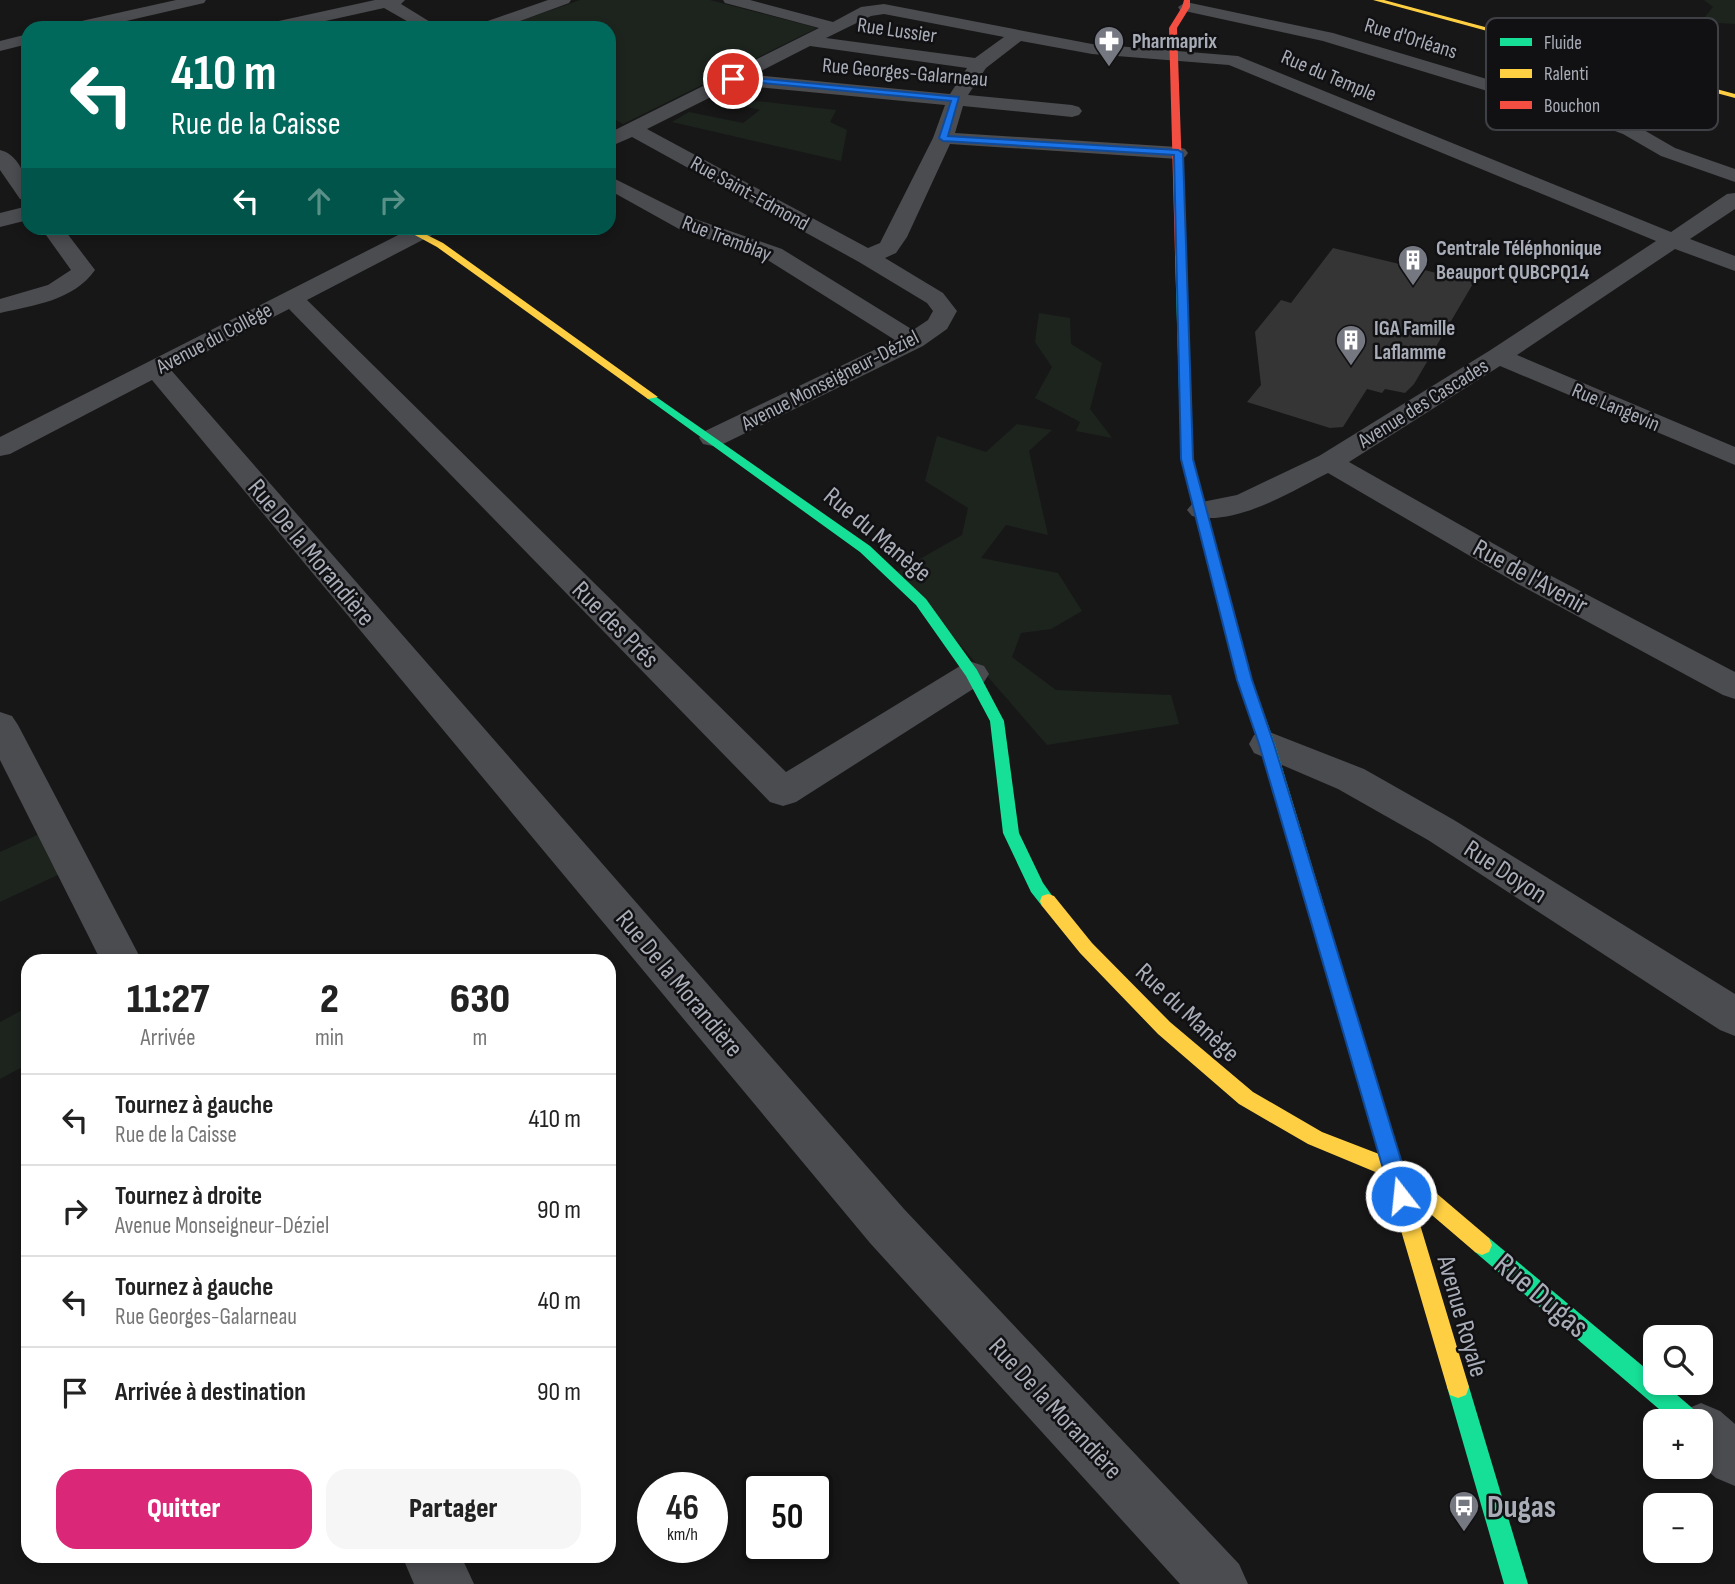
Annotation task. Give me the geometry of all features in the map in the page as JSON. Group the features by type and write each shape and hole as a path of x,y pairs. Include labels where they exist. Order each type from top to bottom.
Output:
{"street":[{"path":"124,21 198,0"},
{"path":"504,21 563,0"},
{"path":"731,0 834,27"},
{"path":"1376,0 1486,29"},
{"path":"302,21 389,1 420,21"},
{"path":"88,3 109,21"},
{"name":"Avenue Royale","path":"1187,4 1173,28 1187,459 1245,680 1267,744 1516,1584"},
{"name":"Rue d'Orléans","path":"1187,4 1327,37 1486,85"},
{"path":"798,18 822,6"},
{"name":"Rue du Temple","path":"834,27 867,11 884,9 1103,51 1232,60 1594,210 1735,264"},
{"path":"618,134 834,27"},
{"path":"867,257 888,248 896,237 943,138 956,99 979,64 1018,35"},
{"path":"0,46 21,41"},
{"name":"Rue Lussier","path":"809,41 979,64"},
{"name":"Rue Georges-Galarneau","path":"733,79 1072,111"},
{"path":"1718,91 1735,96"},
{"name":"Rue d'Orléans","path":"1630,130 1668,152 1735,176"},
{"name":"Rue Saint-Edmond","path":"618,134 867,257"},
{"path":"943,138 1178,153"},
{"path":"0,156 21,184"},
{"name":"Rue Tremblay","path":"616,186 687,224 774,254 914,341"},
{"name":"Avenue des Cascades","path":"1202,510 1245,503 1329,461 1498,356 1735,199"},
{"path":"0,220 21,215"},
{"path":"0,306 59,289 77,279 83,270 57,235"},
{"name":"Avenue du Collège","path":"0,448 292,298 407,235"},
{"name":"Rue du Manège","path":"426,235 865,549 921,602 972,674 997,721 1011,833 1037,887 1086,948 1164,1028 1246,1098 1315,1138 1394,1170"},
{"name":"Avenue Monseigneur-Déziel","path":"713,438 914,341 937,324 945,311 935,298 867,257"},
{"name":"Rue des Prés","path":"292,298 783,792 972,674"},
{"name":"Rue Langevin","path":"1498,356 1735,457"},
{"name":"Rue De la Morandière","path":"156,369 887,1226 1219,1584"},
{"name":"Rue de l'Avenir","path":"1329,461 1529,577 1735,687"},
{"path":"0,725 118,954"},
{"name":"Rue Doyon","path":"1267,744 1351,779 1441,830 1735,1017"},
{"name":"Rue Dugas","path":"1394,1170 1676,1409"},
{"path":"1713,1440 1735,1459"},
{"path":"434,1563 445,1584"}],"shaded area":[{"path":"580,0 710,0 817,28 623,124 616,120 616,21 520,21"},
{"path":"1704,0 1735,0 1735,24 1718,23 1718,18 1704,18 1713,7"},
{"path":"757,101 836,110 830,122 847,130 841,161 672,122 689,112 743,123 760,110 743,106"},
{"path":"1039,313 1070,318 1071,344 1102,363 1090,409 1112,438 1076,431 1080,422 1035,398 1052,367 1035,342"},
{"path":"1017,424 1052,430 1029,451 1048,535 1006,525 981,558 1058,573 1082,611 1051,629 1021,633 1012,657 1056,690 1171,695 1179,724 1047,745 897,572 962,535 968,508 925,481 937,436 986,452"},
{"path":"48,830 62,873 0,902 0,852"},
{"path":"21,1011 21,1068 0,1079 0,1022"}],"building":[{"path":"1333,248 1474,282 1414,384 1405,393 1385,389 1382,393 1367,389 1343,427 1330,428 1247,402 1261,385 1255,332 1281,300 1291,303"}],"traffic: fast":[{"path":"1180,255 1187,459 1245,680 1319,919"},
{"path":"652,397 865,549 921,602 972,674 997,721 1011,833 1037,887 1048,901"},
{"path":"1482,1245 1676,1409"},
{"path":"1458,1387 1516,1584"}],"traffic: slow":[{"path":"1376,0 1486,29"},
{"path":"1718,91 1735,96"},
{"path":"421,235 440,245 652,397"},
{"path":"1048,901 1086,948 1164,1028 1246,1098 1315,1138 1394,1170 1482,1245"},
{"path":"1319,919 1458,1387"}],"traffic: jam":[{"path":"1180,255 1173,28 1186,7 1187,0"}],"place":[{"name":"Pharmaprix","path":"1109,68"},
{"name":"Centrale Téléphonique Beauport QUBCPQ14","path":"1413,287"},
{"name":"IGA Famille Laflamme","path":"1351,367"},
{"name":"Dugas","path":"1464,1533"}],"route":[{"path":"733,79 956,99 943,138 1178,153 1187,459 1245,680 1267,744 1401,1196"}]}
